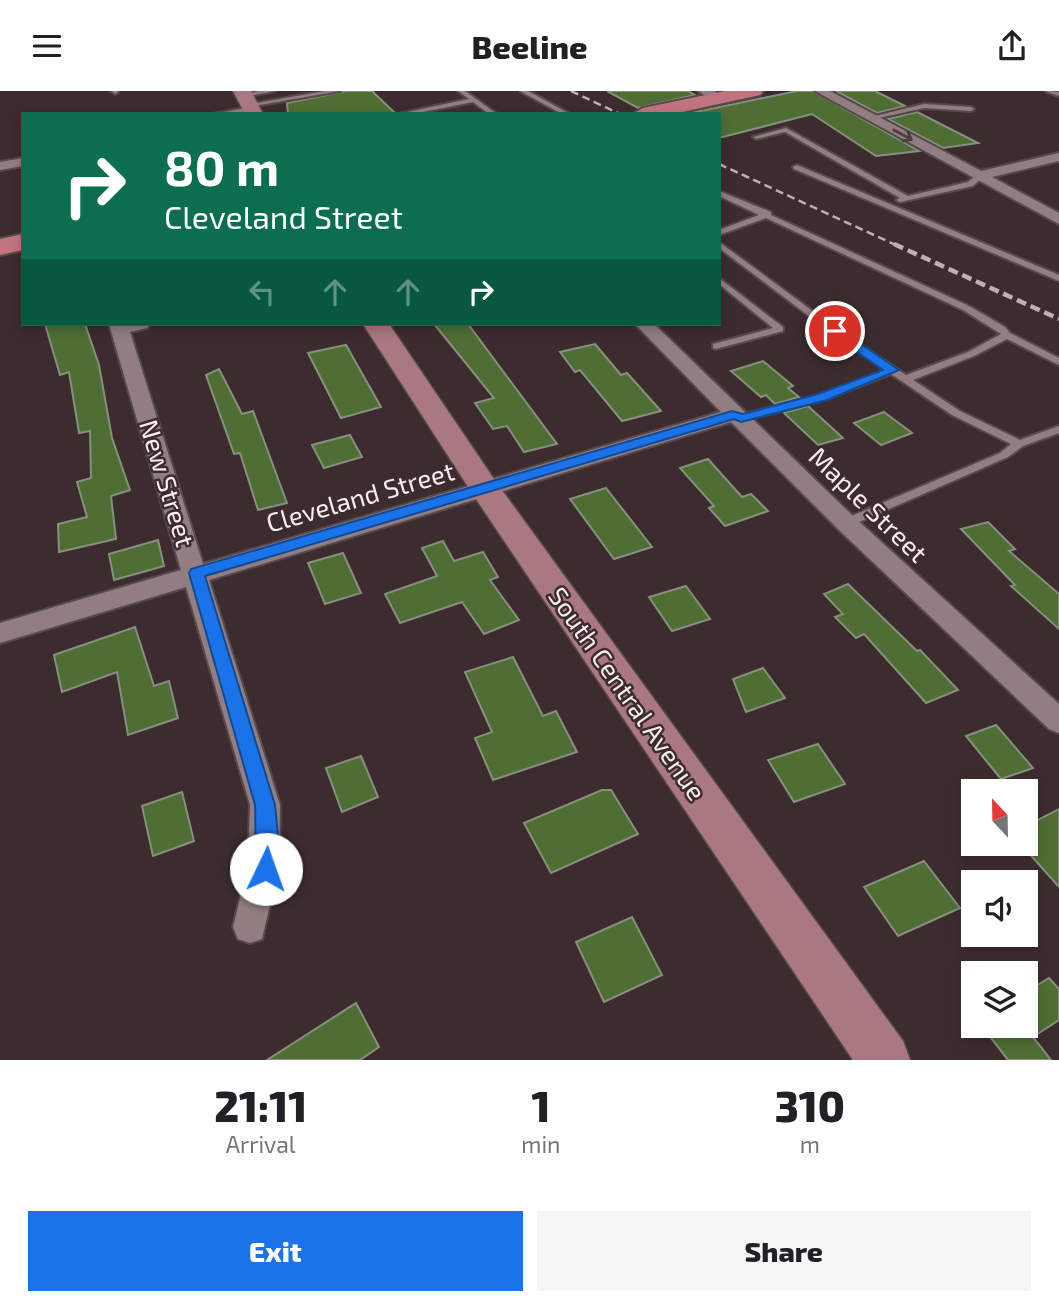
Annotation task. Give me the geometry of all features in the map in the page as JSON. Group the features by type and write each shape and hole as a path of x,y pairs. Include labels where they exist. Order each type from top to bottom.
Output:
{"main road":[{"path":"651,112 711,95 753,91"},
{"path":"0,247 21,242"}],"street":[{"path":"821,91 1059,219"},
{"path":"980,176 1059,157"},
{"path":"0,166 21,162"},
{"name":"New Street","path":"126,326 265,805 268,840 266,869 250,927"},
{"name":"South Central Avenue","path":"377,326 485,489 884,1060"},
{"name":"Maple Street","path":"646,326 846,523 1059,721"},
{"name":"Cleveland Street","path":"0,633 738,416"}],"lane":[{"path":"222,112 272,91"},
{"path":"248,103 337,91"},
{"path":"461,91 491,112"},
{"path":"523,91 563,112"},
{"path":"1049,91 1059,94"},
{"path":"412,112 475,100"},
{"path":"870,118 924,106 971,109"},
{"path":"756,137 786,131 905,198"},
{"path":"797,167 1059,278"},
{"path":"886,203 970,184 980,176"},
{"path":"721,194 966,308 1002,329 1006,335 1059,362"},
{"path":"721,232 768,214"},
{"path":"721,245 956,413 1019,444"},
{"path":"716,347 780,329 721,282"},
{"path":"905,379 971,354 1006,335"},
{"name":"Cleveland Street","path":"738,416 823,397 893,370"},
{"path":"846,523 1004,455 1019,444 1059,429"}],"building":[{"path":"346,91 372,91 394,112 288,112 287,103"},
{"path":"607,91 688,91 695,95 638,108"},
{"path":"797,91 813,91 919,151 876,156 812,114 721,137 721,112 696,112"},
{"path":"836,91 875,91 905,106 877,113"},
{"path":"917,112 978,143 943,148 888,119"},
{"path":"46,326 86,326 99,365 112,438 130,490 111,496 116,539 59,552 58,524 87,517 77,482 91,478 90,431 79,433 69,372 60,375"},
{"path":"436,326 469,326 557,444 524,452 507,426 493,429 475,403 494,398"},
{"path":"595,344 621,375 627,373 661,411 622,421 580,370 575,372 560,352"},
{"path":"346,345 381,407 341,418 308,353"},
{"path":"763,361 793,386 788,388 799,397 775,404 766,395 761,397 731,371"},
{"path":"219,369 242,414 253,411 287,503 258,510 240,453 234,454 206,375"},
{"path":"808,406 843,438 818,445 784,413"},
{"path":"884,412 912,433 881,445 854,423"},
{"path":"350,435 362,457 324,468 312,445"},
{"path":"708,459 742,497 751,494 768,511 725,526 709,508 714,506 680,468"},
{"path":"606,488 652,547 614,559 570,499"},
{"path":"988,522 1015,549 1009,551 1059,594 1059,629 1011,586 1015,585 961,529"},
{"path":"158,540 164,566 114,580 109,554"},
{"path":"443,541 454,561 483,552 498,577 490,580 519,620 484,634 462,602 400,623 385,594 437,576 422,548"},
{"path":"343,553 361,593 325,604 308,563"},
{"path":"848,584 917,651 920,650 958,690 926,703 864,634 856,638 835,617 843,614 824,594"},
{"path":"686,586 710,619 672,631 649,597"},
{"path":"135,627 154,686 169,681 178,718 128,735 117,672 62,692 54,655"},
{"path":"513,657 543,716 556,711 577,752 493,780 475,738 492,732 465,672"},
{"path":"763,668 785,698 746,712 733,679"},
{"path":"996,725 1033,768 1001,779 966,736"},
{"path":"818,744 845,784 794,802 768,760"},
{"path":"361,756 378,797 342,812 326,768"},
{"path":"602,790 611,790 638,834 551,873 524,823"},
{"path":"182,792 194,841 153,856 142,806"},
{"path":"1059,809 1059,887 1031,856 1038,856 1038,820"},
{"path":"924,861 960,908 898,936 864,887"},
{"path":"632,917 662,975 604,1002 576,942"},
{"path":"1049,978 1059,989 1059,1020 1038,1034 1038,985"},
{"path":"356,1003 379,1047 360,1060 267,1060"},
{"path":"991,1038 1034,1038 1051,1060 1008,1060"}],"railway":[{"path":"571,91 616,112"},
{"path":"721,165 898,246"},
{"path":"894,244 1059,319"}],"route":[{"path":"266,869 268,840 265,805 197,573 736,414 741,418 823,397 893,370 835,331"}]}
